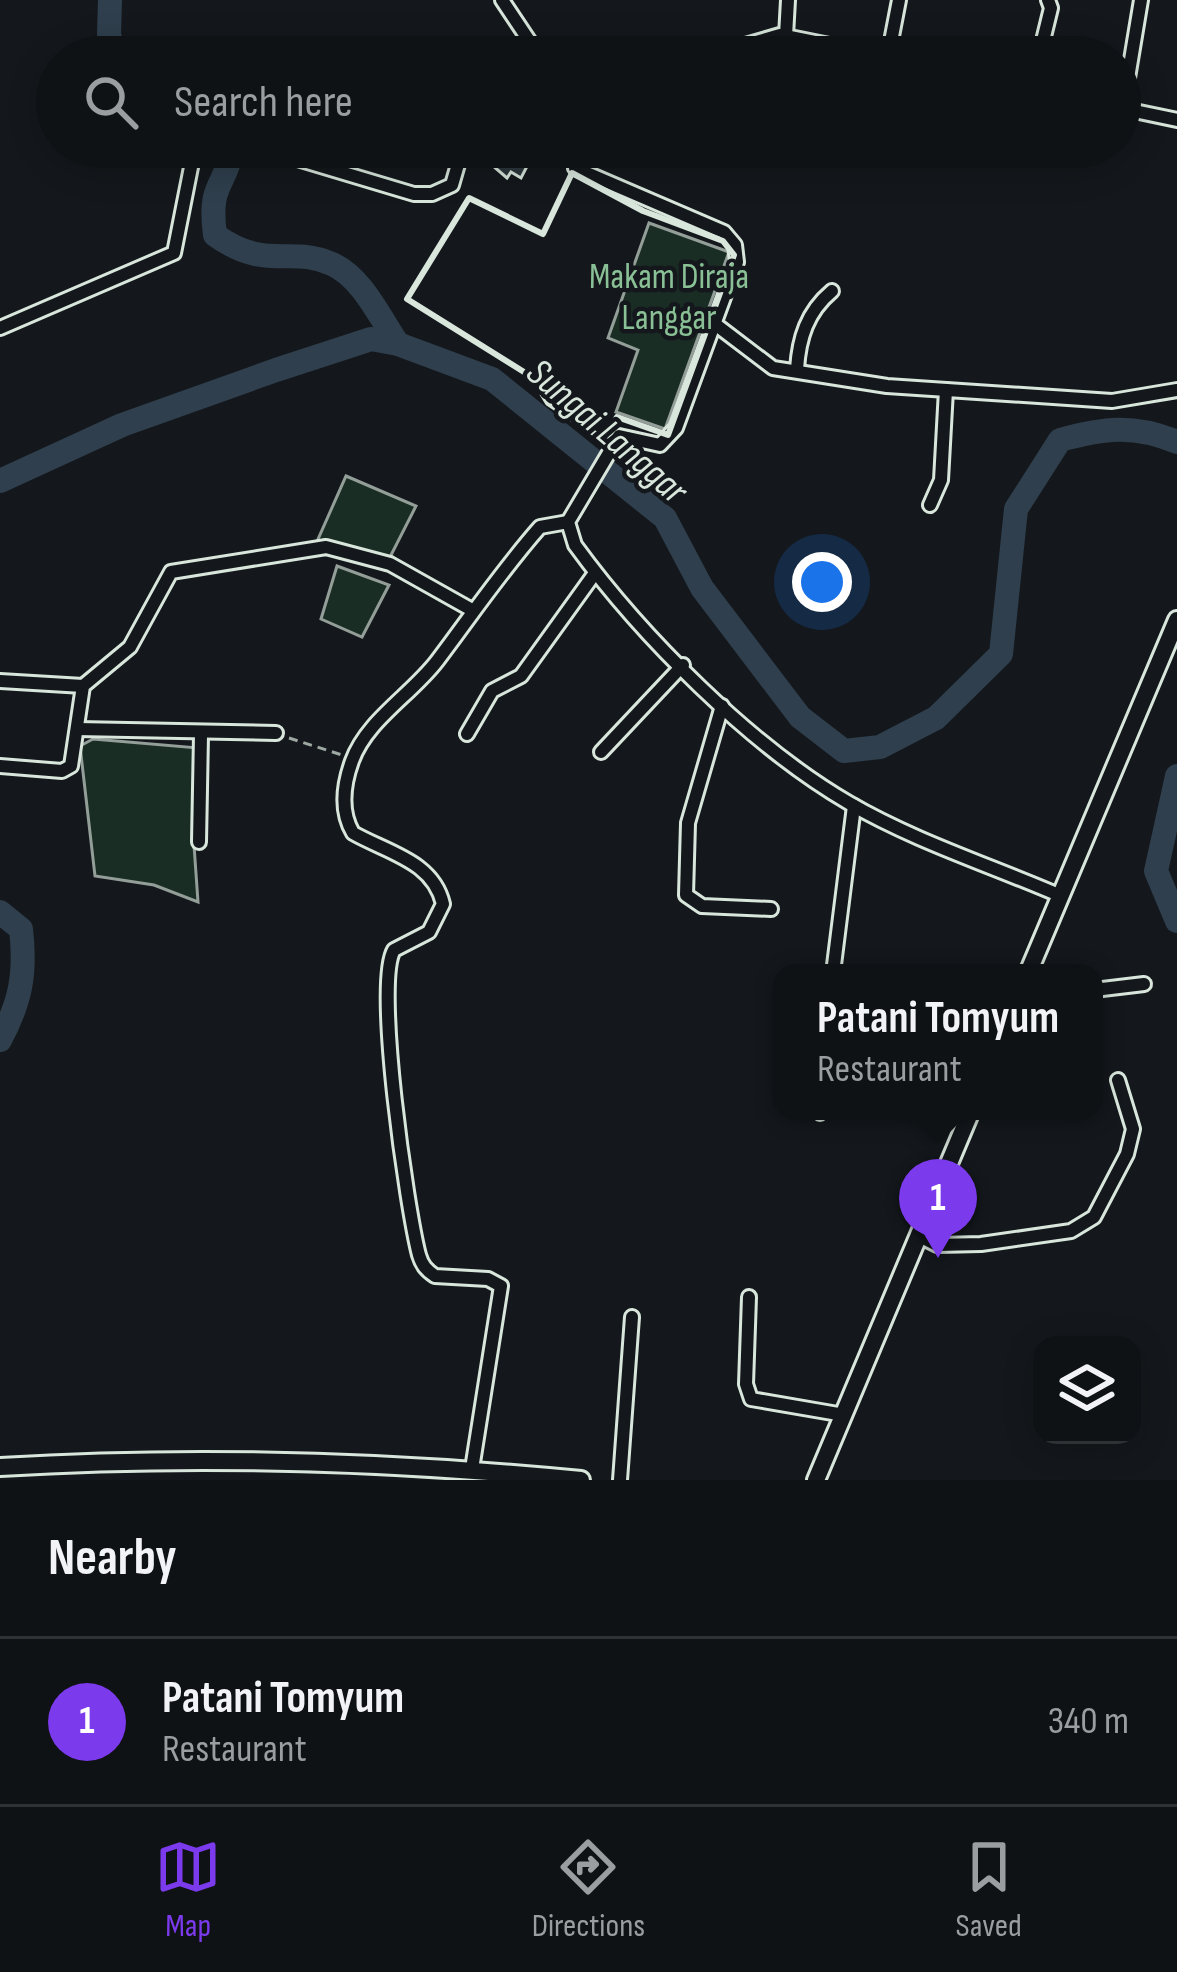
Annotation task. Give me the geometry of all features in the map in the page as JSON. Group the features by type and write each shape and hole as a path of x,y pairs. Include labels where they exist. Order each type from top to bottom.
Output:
{"main road":[{"path":"1032,964 1177,620"},
{"path":"816,1480 967,1120"},
{"path":"0,1467 169,1457 472,1469 581,1480"}],"street":[{"path":"502,0 523,36"},
{"path":"786,36 788,0"},
{"path":"892,36 899,0"},
{"path":"1044,36 1051,8 1048,0"},
{"path":"1134,36 1141,0"},
{"path":"1141,113 1177,121"},
{"path":"0,328 174,253 191,168"},
{"path":"331,168 424,194 452,185 457,168"},
{"path":"575,168 731,238 737,262 669,440 651,445 620,436 575,504 568,522 575,545 595,573 722,706 792,765 854,806 1061,896"},
{"path":"797,369 799,341 809,317 832,290"},
{"path":"715,323 759,362 887,386 1112,401 1177,390"},
{"path":"930,505 941,480 946,390"},
{"path":"472,1469 501,1286 488,1279 435,1276 419,1256 397,1116 387,974 394,950 429,932 443,904 439,886 418,866 353,833 343,806 352,759 382,716 439,659 540,527 568,522"},
{"path":"0,766 62,771 76,756 83,686 130,647 162,583 181,569 303,550 357,551 472,610"},
{"path":"467,734 492,691 521,676 595,573"},
{"path":"601,752 683,665"},
{"path":"0,681 83,686"},
{"path":"722,706 688,823 686,895 702,906 771,909"},
{"path":"77,728 276,734"},
{"path":"199,842 201,735"},
{"path":"834,964 854,806"},
{"path":"1103,989 1144,984"},
{"path":"919,1236 937,1245 981,1244 1071,1231 1094,1217 1127,1154 1133,1130 1118,1080"},
{"path":"749,1297 746,1384 751,1399 844,1415"},
{"path":"620,1480 632,1318"}],"path":[{"path":"276,734 352,759"}],"green space":[{"name":"Makam Diraja Langgar","path":"649,223 729,252 665,429 616,412 638,350 608,338"},
{"path":"346,476 416,506 386,565 315,546"},
{"path":"337,566 389,585 362,637 321,619"},
{"path":"93,739 199,748 193,831 198,902 154,885 95,876 80,746"}],"building":[{"path":"495,168 526,168 521,178 511,172 507,178"},
{"path":"642,453 653,465 644,474 632,462"}],"waterway":[{"path":"109,36 110,0"},
{"path":"227,168 216,195 215,235 249,252 317,259 343,270 361,288 398,344"},
{"name":"Sungai Langgar","path":"0,481 122,425 276,370 371,339 398,344 492,379 665,518 702,588 800,717 844,751 880,747 936,718 1001,654 1016,509 1060,440 1119,430 1147,432 1177,442"},
{"name":"Sungai Langgar","path":"1177,776 1156,871 1177,921"},
{"path":"0,912 21,929 23,959 17,999 0,1040"}],"wall":[{"path":"572,173 643,211 723,241 734,255 668,435 617,417 603,439 548,403 532,377 407,299 469,198 543,234 572,173"}],"place":[{"name":"Patani Tomyum","path":"938,1258"}]}
